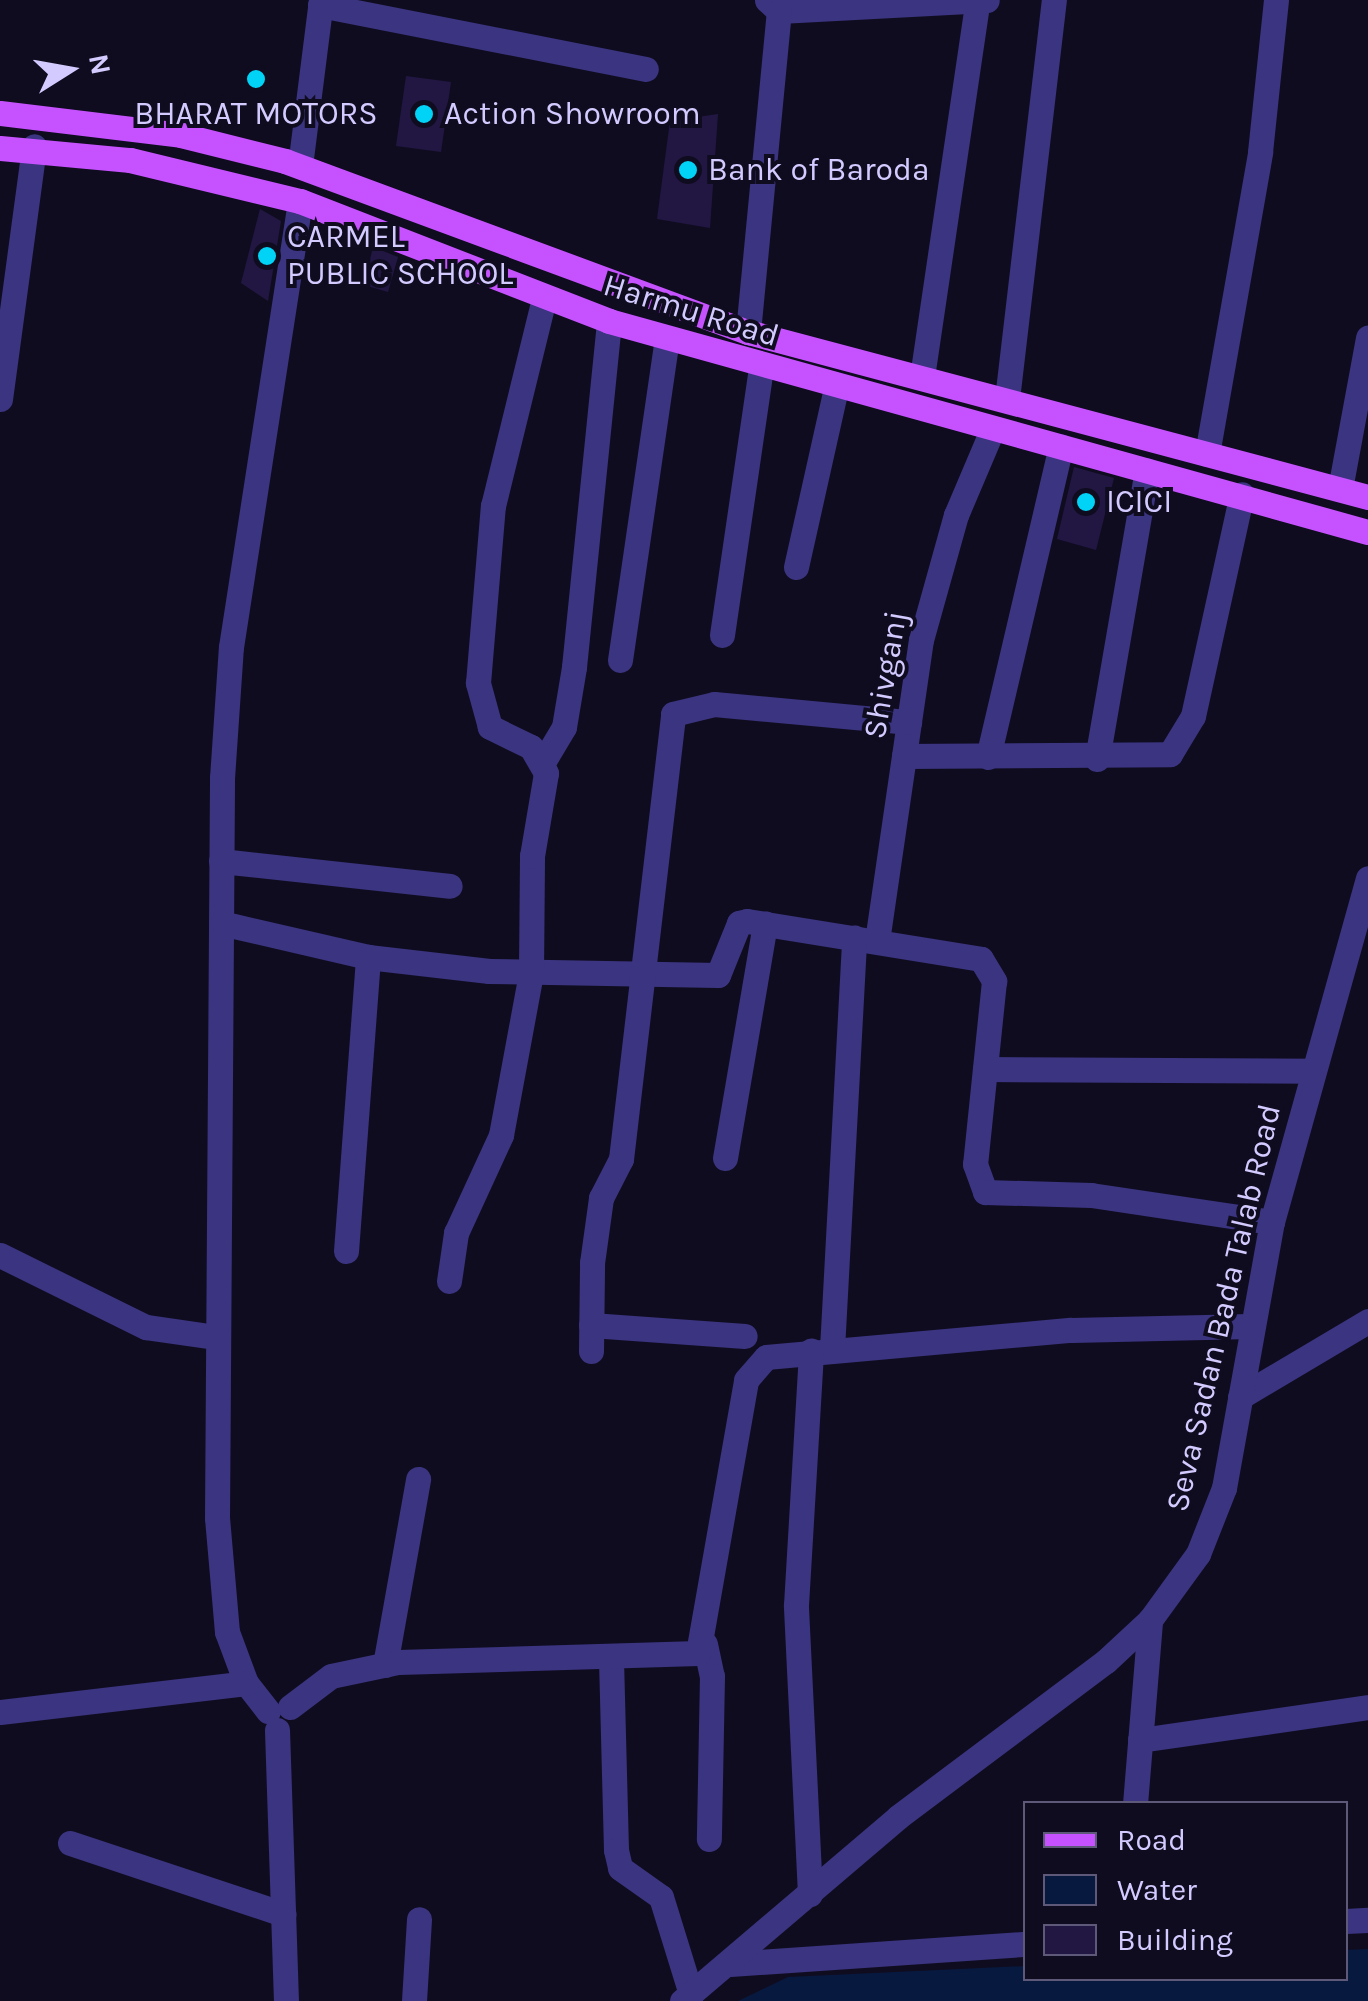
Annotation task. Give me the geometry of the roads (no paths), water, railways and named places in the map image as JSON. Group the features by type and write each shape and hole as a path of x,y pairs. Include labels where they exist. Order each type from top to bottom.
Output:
{"main road":[{"name":"Harmu Road","path":"0,113 181,135 300,166 748,332 1368,497"},
{"name":"Harmu Road","path":"0,148 34,146 300,200 544,299 610,321 760,367 1242,494 1368,532"}],"street":[{"path":"748,332 773,5 986,0"},
{"path":"1007,399 1054,0"},
{"path":"1208,454 1260,152 1276,0"},
{"path":"922,377 978,1"},
{"path":"300,166 320,3 646,69"},
{"path":"0,399 34,146"},
{"path":"286,2001 278,1716 246,1684 227,1632 220,1582 216,1337 221,861 230,647 300,200"},
{"path":"542,764 531,746 490,727 478,682 492,506 544,299"},
{"path":"449,1281 450,1249 501,1135 531,973 542,764 564,727 574,667 610,321"},
{"path":"620,660 667,338"},
{"path":"1340,489 1368,338"},
{"path":"722,635 760,367"},
{"path":"796,567 836,388"},
{"name":"Shivganj","path":"810,1894 796,1605 866,940 904,756 921,640 956,514 992,430"},
{"path":"988,757 1061,446"},
{"path":"1096,759 1147,470"},
{"path":"904,756 1140,760 1181,745 1242,494"},
{"path":"591,1351 594,1247 601,1198 621,1158 638,975 673,714 714,704 909,722"},
{"path":"221,861 450,886"},
{"name":"Seva Sadan Bada Talab Road","path":"686,1998 1150,1620 1198,1554 1224,1488 1250,1326 1272,1222 1368,878"},
{"path":"221,924 368,957 531,973 718,975 739,923 765,923 981,959 990,968 986,1069 975,1164 986,1192 1091,1195 1272,1222"},
{"path":"725,1158 765,923"},
{"path":"346,1251 368,957"},
{"path":"986,1069 1313,1071"},
{"path":"0,1254 146,1327 216,1337"},
{"path":"1240,1397 1368,1321"},
{"path":"591,1325 744,1336"},
{"path":"709,1839 712,1676 704,1644 746,1380 766,1356 822,1349 1250,1326"},
{"path":"384,1665 418,1479"},
{"path":"1135,1801 1150,1620"},
{"path":"278,1716 330,1676 384,1665 680,1656 704,1644"},
{"path":"610,1659 616,1850 620,1868 661,1897 686,1998"},
{"path":"0,1712 246,1684"},
{"path":"1140,1740 1368,1707"},
{"path":"70,1842 283,1914"},
{"path":"414,2001 419,1919"},
{"path":"730,1964 1023,1944"}],"water":[{"path":"1368,1949 1368,2001 738,2001 788,1977 1023,1966 1023,1981 1348,1981 1348,1950"}],"place":[{"name":"BHARAT MOTORS","path":"256,79"},
{"name":"Action Showroom","path":"424,114"},
{"name":"Bank of Baroda","path":"688,170"},
{"name":"CARMEL PUBLIC SCHOOL","path":"267,256"},
{"name":"ICICI","path":"1086,502"}]}
